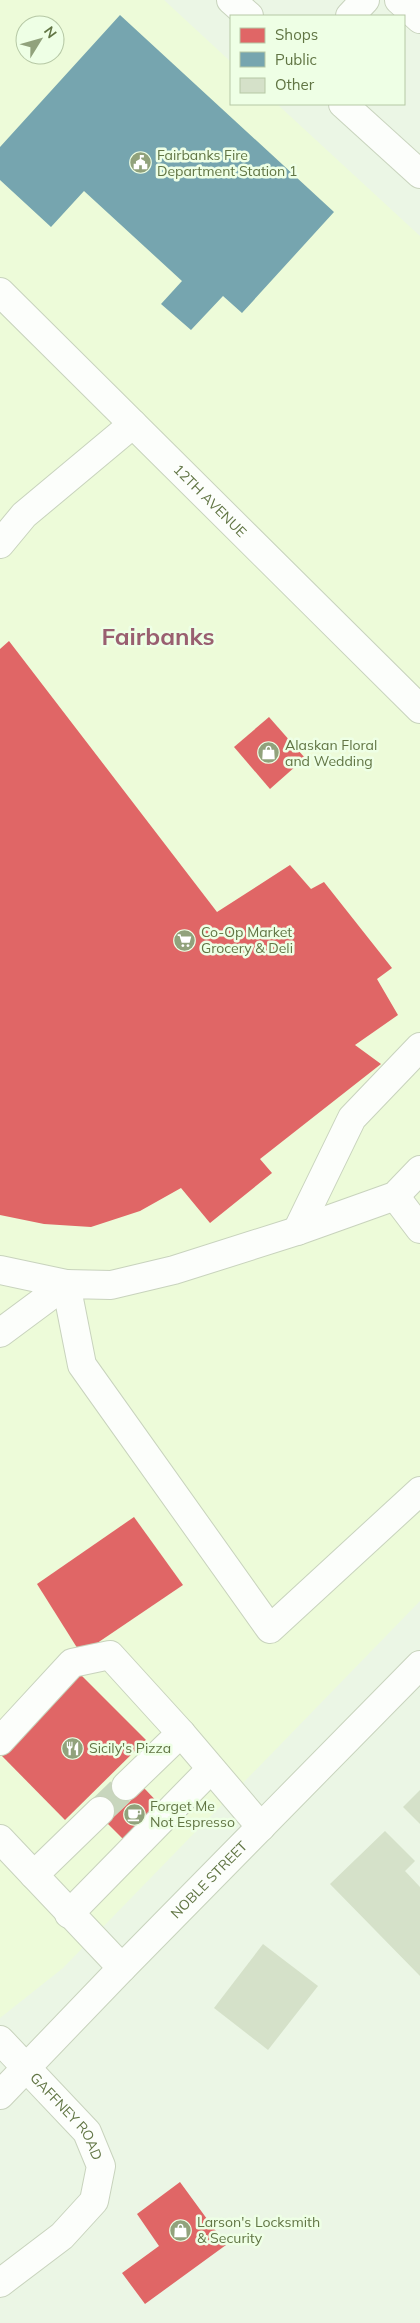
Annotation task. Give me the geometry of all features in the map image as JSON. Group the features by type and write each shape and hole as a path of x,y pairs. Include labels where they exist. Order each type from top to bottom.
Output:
{"street":[{"path":"231,0 248,15"},
{"path":"351,15 365,0"},
{"path":"399,0 420,19"},
{"path":"344,105 420,174"},
{"name":"12TH AVENUE","path":"0,292 420,709"},
{"path":"0,544 24,515 133,424"},
{"path":"297,1231 352,1118 420,1047"},
{"path":"0,1270 66,1284 111,1285 174,1270 297,1231 395,1196 420,1170"},
{"path":"395,1196 420,1229"},
{"path":"0,1333 66,1284"},
{"path":"66,1284 82,1365 270,1629 420,1491"},
{"path":"0,1741 72,1664 110,1655 181,1733 261,1828"},
{"name":"NOBLE STREET","path":"0,2094 420,1666"},
{"path":"126,1786 181,1733"},
{"path":"69,1914 211,1769"},
{"path":"34,1876 100,1811"},
{"path":"0,1839 122,1968"},
{"name":"GAFFNEY ROAD","path":"0,2040 87,2132 101,2166 94,2202 62,2236 0,2284"}],"shaded area":[{"path":"0,0 164,0 230,61 230,105 278,105 420,236 420,1601 63,1968 0,2018"}],"building: Shops":[{"name":"Co-Op Market Grocery & Deli","path":"9,641 217,912 290,865 311,889 324,882 392,968 377,979 398,1015 355,1045 381,1064 260,1159 272,1173 210,1223 181,1188 140,1211 91,1227 44,1224 0,1215 0,649"},
{"name":"Alaskan Floral and Wedding","path":"269,717 305,758 270,789 234,747"},
{"path":"134,1517 183,1585 81,1654 37,1584"},
{"name":"Sicily's Pizza","path":"81,1675 146,1740 65,1820 1,1755"},
{"path":"144,1788 163,1808 126,1842 107,1823"},
{"name":"Larson's Locksmith & Security","path":"180,2182 226,2245 145,2304 122,2273 159,2246 137,2214"}],"building: Public":[{"name":"Fairbanks Fire Department Station 1","path":"120,15 334,212 242,313 223,296 191,330 161,304 182,281 84,191 51,227 0,180 0,147"}],"building: Other":[{"path":"420,1790 420,1824 403,1807"},
{"path":"385,1831 415,1861 405,1871 420,1887 420,1976 330,1884"},
{"path":"263,1944 318,1986 268,2050 214,2008"}],"tunnel":[{"path":"100,1811 126,1786"}],"place":[{"name":"Fairbanks Fire Department Station 1","path":"141,163"},
{"name":"Alaskan Floral and Wedding","path":"269,753"},
{"name":"Co-Op Market Grocery & Deli","path":"185,940"},
{"name":"Sicily's Pizza","path":"73,1748"},
{"name":"Forget Me Not Espresso","path":"134,1814"},
{"name":"Larson's Locksmith & Security","path":"181,2230"}],"district":[{"name":"Fairbanks","path":"158,636"}]}
